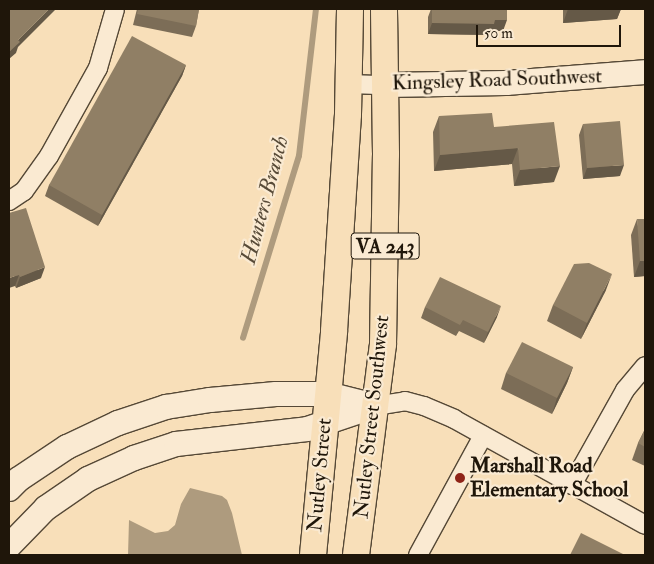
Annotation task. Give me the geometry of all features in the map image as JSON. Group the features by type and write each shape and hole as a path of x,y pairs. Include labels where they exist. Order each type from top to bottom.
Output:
{"main road":[{"name":"VA 243","path":"327,394 334,331 349,84 350,9"},
{"name":"Nutley Street Southwest","path":"356,555 384,344 386,163 384,9"},
{"name":"Nutley Street","path":"312,555 327,394"}],"street":[{"path":"9,201 24,191 49,156 98,68 115,9"},
{"name":"Kingsley Road Southwest","path":"349,84 506,83 645,72"},
{"path":"572,485 625,390 645,366"},
{"path":"9,489 67,447 118,423 166,406 276,394 327,394 375,406"},
{"path":"9,546 46,508 88,479 134,458 176,444 297,430 325,424 375,406 405,401 424,406 454,419 645,525"},
{"path":"418,555 483,436"}],"shaded area":[{"path":"190,488 222,496 227,500 242,555 128,555 129,520 155,533 168,531 175,525 181,504"}],"building":[{"path":"9,9 49,9 18,40 20,42 9,52"},
{"path":"138,9 199,9 196,26 137,14"},
{"path":"432,9 507,9 507,20 495,20 494,24 432,23"},
{"path":"132,36 186,65 102,215 49,185"},
{"path":"492,113 494,127 554,122 560,166 520,170 518,148 440,155 439,116"},
{"path":"620,121 624,165 587,168 583,124"},
{"path":"26,208 45,267 20,277 19,275 9,278 9,213"},
{"path":"637,219 645,219 645,261 640,261"},
{"path":"589,263 612,274 587,323 553,305 574,264"},
{"path":"440,277 501,306 488,332 463,320 460,325 425,307"},
{"path":"522,342 573,367 557,398 506,373"},
{"path":"645,429 645,447 638,443"},
{"path":"581,533 625,555 570,555"}],"waterway":[{"name":"Hunters Branch","path":"243,338 299,156 316,9"}],"place":[{"name":"Marshall Road Elementary School","path":"460,478"}]}
